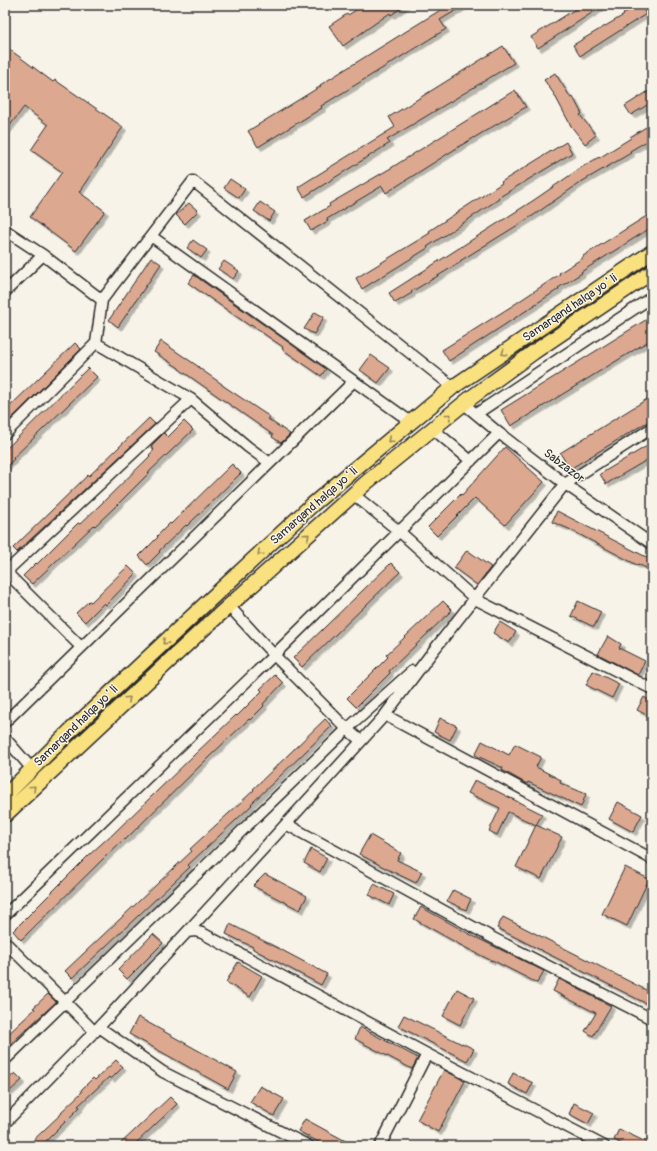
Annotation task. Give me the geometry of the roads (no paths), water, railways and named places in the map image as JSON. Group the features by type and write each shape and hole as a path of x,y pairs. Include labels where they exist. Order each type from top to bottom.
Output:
{"highway":[{"name":"Samarqand halqa yoʻli","path":"5,796 208,601 312,505 357,467 453,387 652,252"},
{"name":"Samarqand halqa yoʻli","path":"5,815 229,606 367,482 464,404 534,352 651,275"},
{"path":"357,467 367,482"}],"street":[{"path":"5,434 96,343 102,300 194,181 453,387"},
{"path":"5,230 43,255 102,300"},
{"path":"151,236 412,422"},
{"path":"5,292 43,255"},
{"path":"476,414 652,297"},
{"path":"96,343 191,399 248,447 270,463"},
{"path":"5,722 354,381"},
{"path":"82,647 10,576 10,568 191,399"},
{"name":"Sabzazor","path":"464,404 565,484 652,544"},
{"path":"5,1123 97,1030 385,715 430,655 565,484 652,428"},
{"path":"433,429 471,461"},
{"path":"5,915 274,655 499,433"},
{"path":"353,494 400,532 475,599 652,690"},
{"path":"229,606 274,655 347,729 361,741"},
{"path":"5,1060 347,729 430,655"},
{"path":"385,715 652,858"},
{"path":"5,738 32,769"},
{"path":"286,824 493,938 652,1019"},
{"path":"187,932 195,931 202,933 427,1054 604,1146"},
{"path":"5,942 64,1002 97,1030 163,1072 309,1146"},
{"path":"380,1146 427,1054"}]}
